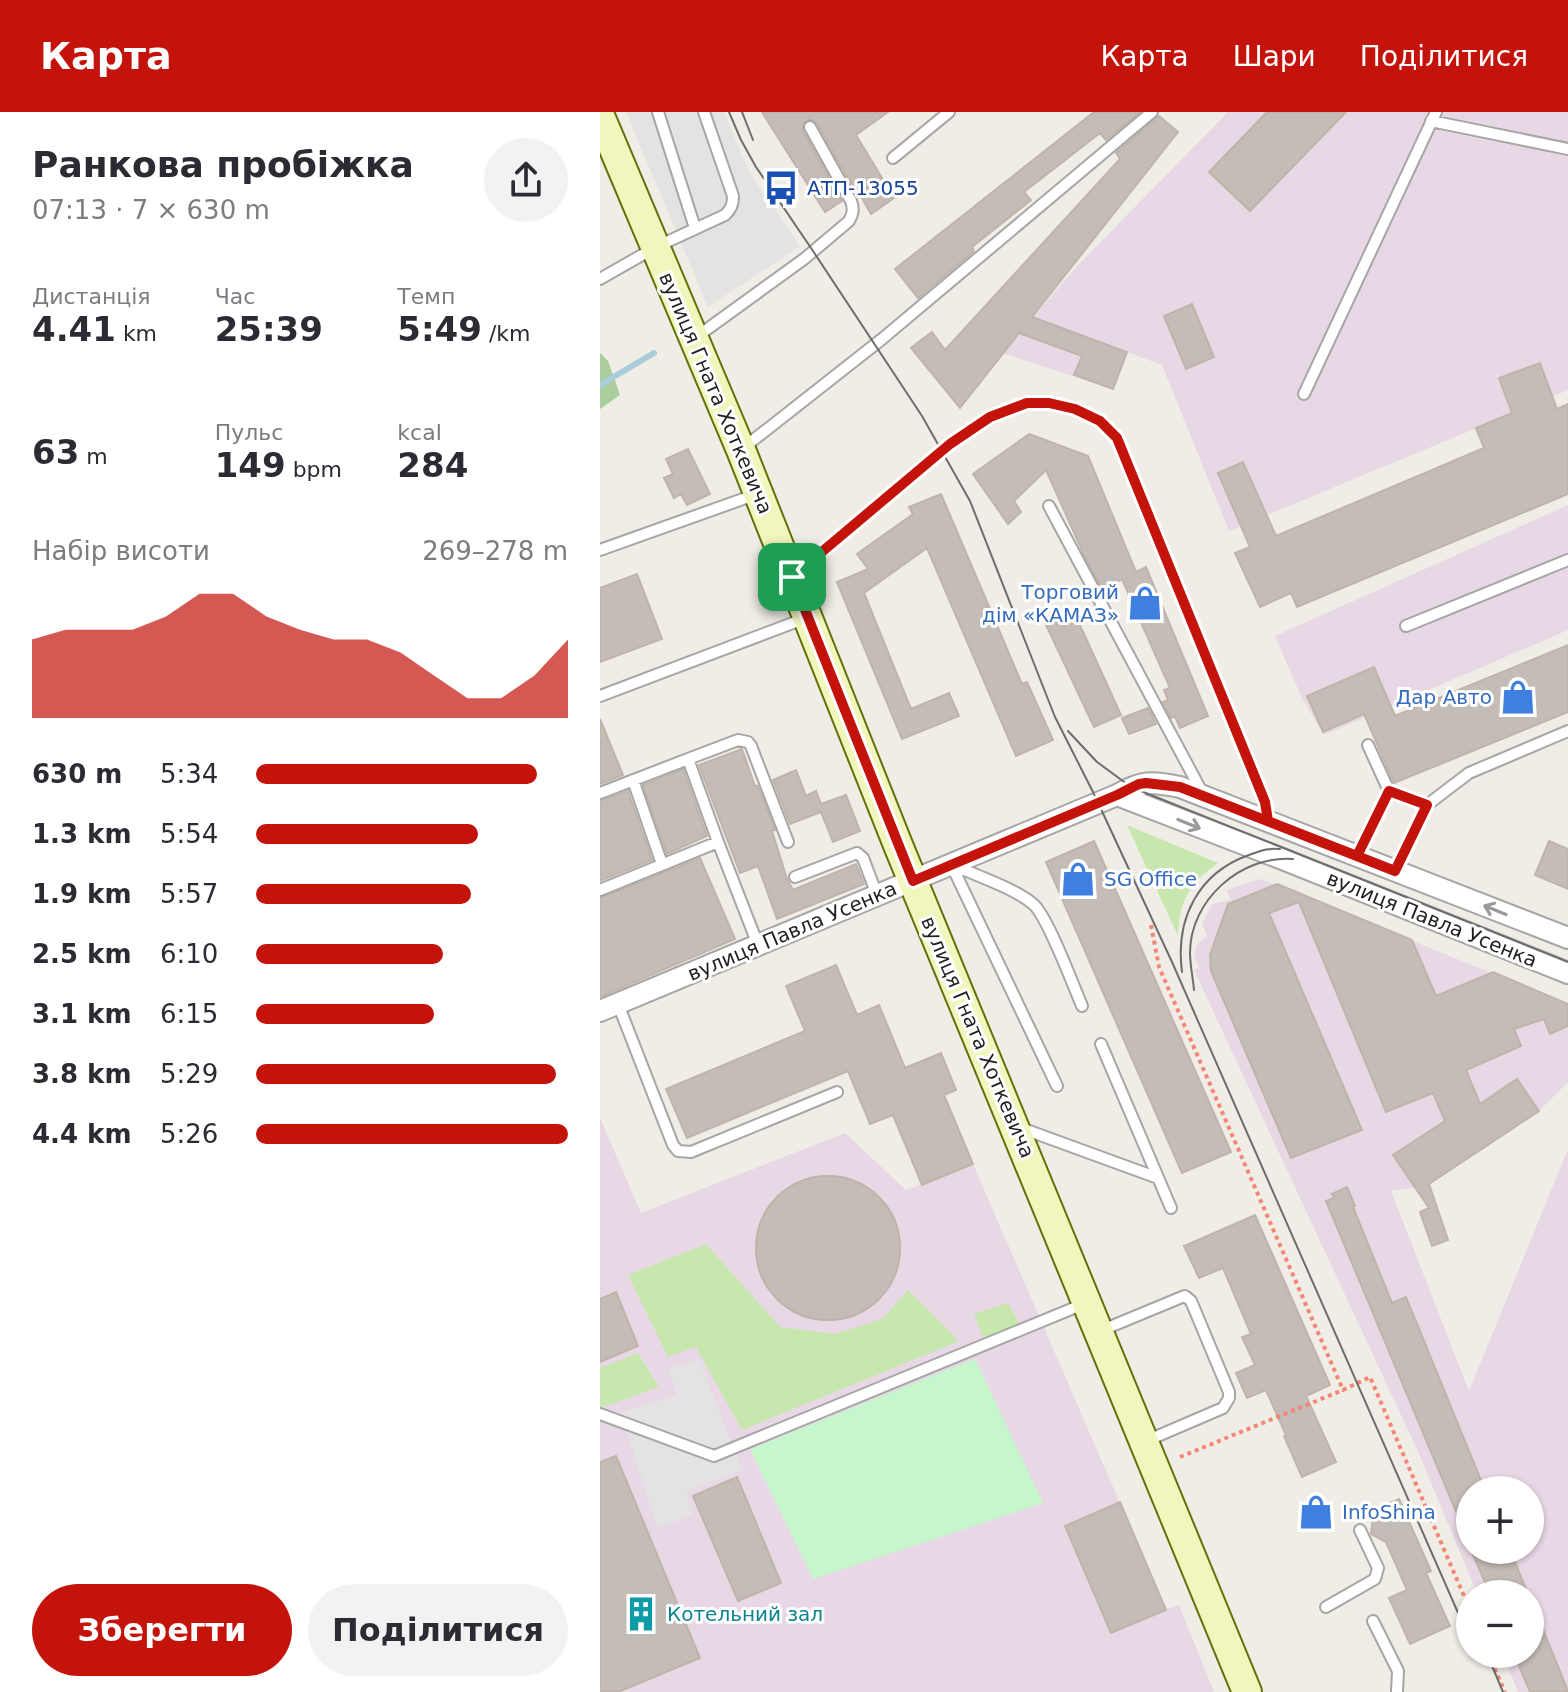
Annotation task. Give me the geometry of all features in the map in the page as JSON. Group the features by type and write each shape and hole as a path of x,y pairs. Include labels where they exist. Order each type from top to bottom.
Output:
{"street":[{"name":"вулиця Гната Хоткевича","path":"602,127 741,450 913,881 1247,1692"},
{"name":"вулиця Павла Усенка","path":"609,1007 1139,784 1180,787 1568,938"},
{"name":"вулиця Павла Усенка","path":"1117,795 1568,973"}],"lane":[{"path":"658,112 695,228"},
{"path":"600,279 656,247 725,215 733,203 704,112"},
{"path":"893,158 949,112"},
{"path":"741,450 882,339 1152,112"},
{"path":"1304,394 1433,117 1568,149"},
{"path":"694,339 804,259 853,215 851,201 810,127"},
{"path":"792,577 950,444 990,417 1027,403 1049,403 1075,409 1100,421 1117,438 1265,802 1268,821"},
{"path":"600,550 759,494"},
{"path":"1049,506 1204,796"},
{"path":"1406,626 1568,560"},
{"path":"600,696 808,617"},
{"path":"1395,871 1427,805 1469,773 1568,731"},
{"path":"600,793 738,740 748,742 788,842"},
{"path":"1368,745 1389,791 1427,805"},
{"path":"688,759 758,945"},
{"path":"633,780 662,864"},
{"path":"1357,856 1389,791"},
{"path":"600,890 718,842"},
{"path":"795,877 857,853 863,858 877,895"},
{"path":"951,864 1035,905 1082,1006"},
{"path":"951,864 1057,1086"},
{"path":"609,1007 678,1151 691,1152 837,1092"},
{"path":"1101,1044 1171,1208"},
{"path":"1015,1126 1158,1178"},
{"path":"1099,1331 1185,1296 1191,1301 1229,1392 1223,1408 1145,1442"},
{"path":"600,1414 714,1456 1088,1302"},
{"path":"1326,1607 1377,1576 1378,1568 1360,1530"},
{"path":"1373,1621 1398,1671 1397,1692"}],"path":[{"path":"1151,925 1159,967 1343,1390"},
{"path":"1180,1457 1370,1377 1457,1580"},
{"path":"1494,1668 1505,1692"}],"shaded area":[{"path":"626,112 724,112 748,170 800,246 708,307"},
{"path":"1228,112 1568,112 1568,390 1229,531 1162,365 1127,352 1113,389 1002,353 1078,265"},
{"path":"1568,505 1568,630 1324,735 1301,696 1275,636"},
{"path":"1260,879 1568,1004 1568,1082 1539,1111 1427,1186 1391,1191 1469,1391 1568,1149 1568,1692 1518,1692 1508,1668 1544,1668 1544,1580 1471,1580 1465,1564 1544,1564 1544,1476 1456,1476 1456,1543 1420,1456 1194,970 1199,967 1194,958 1197,944 1207,936 1202,923 1212,904 1231,900 1227,890"},
{"path":"600,1118 641,1213 845,1133 906,1190 973,1164 1166,1609 1179,1605 1214,1692 600,1692"},
{"path":"699,1359 742,1470 686,1492 692,1515 658,1528 620,1412 677,1396 669,1369"}],"green space":[{"path":"600,353 608,361 620,395 600,409"},
{"path":"1127,825 1218,863 1199,879 1188,894 1181,912 1178,936"},
{"path":"706,1244 780,1327 835,1334 882,1319 908,1290 959,1341 742,1430 696,1347 668,1357 628,1275"},
{"path":"1008,1303 1020,1325 983,1338 974,1314"},
{"path":"638,1353 659,1387 600,1408 600,1368"},
{"path":"975,1359 1043,1503 813,1579 750,1449"}],"building":[{"path":"762,112 888,112 856,135 894,198 871,214 817,123 809,119 803,124 803,131 842,201 825,212"},
{"path":"1094,112 1140,112 1106,140 1100,133 1024,192 1031,200 972,247 974,251 918,298 895,269"},
{"path":"1267,112 1346,112 1250,211 1209,172"},
{"path":"1159,116 1178,132 1032,317 1127,352 1113,389 1074,375 1082,356 1019,333 960,408 911,348 932,332 945,350 1120,159 1116,153"},
{"path":"1192,304 1214,357 1186,369 1164,316"},
{"path":"1540,363 1557,409 1568,404 1568,494 1297,607 1291,593 1260,607 1235,553 1250,547 1218,473 1243,462 1276,536 1484,448 1476,428 1512,413 1499,378"},
{"path":"1029,434 1088,456 1136,572 1146,567 1208,716 1180,728 1175,716 1171,718 1163,702 1168,700 1164,690 1170,688 1122,579 1102,589 1046,470 1014,501 1021,512 1008,524 973,474"},
{"path":"688,449 710,494 687,505 681,494 674,498 664,478 673,474 666,459"},
{"path":"941,494 1022,684 1027,682 1053,740 1016,756 927,548 864,593 911,709 949,693 959,716 902,739 837,582 868,569 857,554 913,514 909,507"},
{"path":"637,574 662,639 600,662 600,588"},
{"path":"1074,612 1121,715 1094,727 1046,625"},
{"path":"1568,645 1568,712 1394,783 1364,714 1323,732 1307,696 1374,667 1395,716"},
{"path":"1148,708 1156,724 1129,734 1122,718"},
{"path":"600,719 623,775 600,784"},
{"path":"742,749 775,830 772,831 793,890 856,864 864,884 777,919 758,866 740,873 699,765"},
{"path":"683,769 707,836 667,854 643,785"},
{"path":"796,770 806,796 816,791 821,804 846,795 860,831 833,842 821,812 790,824 773,780"},
{"path":"628,791 652,860 600,881 600,801"},
{"path":"1094,841 1231,1152 1182,1173 1046,862"},
{"path":"1549,841 1568,849 1568,889 1535,875"},
{"path":"700,858 735,939 600,997 600,898"},
{"path":"1277,884 1412,940 1436,996 1493,972 1568,1004 1568,1026 1550,1034 1544,1019 1514,1029 1521,1046 1466,1070 1480,1104 1517,1079 1539,1111 1429,1184 1448,1240 1432,1246 1420,1212 1429,1208 1393,1155 1445,1121 1433,1093 1386,1112 1299,902 1269,913 1362,1130 1291,1158 1211,971 1210,955 1228,904"},
{"path":"836,965 857,1015 879,1005 905,1068 941,1053 956,1090 944,1095 973,1164 922,1185 893,1115 870,1124 848,1071 687,1138 666,1089 805,1031 786,986"},
{"path":"828,1176 855,1182 879,1197 894,1221 900,1248 894,1275 879,1299 855,1314 828,1320 801,1314 777,1299 762,1275 756,1248 762,1221 777,1197 801,1182"},
{"path":"1347,1187 1392,1303 1406,1297 1479,1476 1456,1476 1456,1512 1326,1201 1334,1198 1332,1194"},
{"path":"1255,1215 1330,1385 1306,1396 1336,1462 1302,1477 1266,1390 1247,1398 1236,1373 1255,1365 1242,1337 1251,1334 1223,1268 1199,1278 1184,1246"},
{"path":"616,1292 638,1346 600,1362 600,1299"},
{"name":"Котельний зал","path":"616,1456 700,1658 618,1692 600,1692 600,1462"},
{"path":"737,1477 781,1583 738,1601 693,1496"},
{"path":"1319,1497 1330,1521 1313,1528 1303,1504"},
{"path":"1399,1499 1431,1571 1426,1573 1450,1626 1410,1644 1389,1598 1407,1590 1386,1542 1371,1534 1374,1510"},
{"path":"1120,1502 1166,1610 1111,1633 1065,1526"},
{"path":"1477,1564 1516,1564 1522,1580 1484,1580"},
{"path":"1544,1632 1568,1692 1530,1692 1520,1668 1544,1668"}],"waterway":[{"path":"600,385 654,353"}],"tram line":[{"path":"729,112 756,167 922,416 970,501 1055,717 1172,962 1456,1608"},
{"path":"742,112 753,140"},
{"path":"1068,731 1097,762 1131,787 1568,962"},
{"path":"1182,972 1182,934 1194,900 1204,886 1231,863 1260,851 1280,849"},
{"path":"1194,990 1190,958 1192,934 1209,899 1238,873 1274,860 1293,859"},
{"path":"1493,1668 1503,1692"}],"place":[{"name":"АТП-13055","path":"781,188"},
{"name":"Торговий дім «КАМАЗ»","path":"1145,603"},
{"name":"Дар Авто","path":"1518,697"},
{"name":"SG Office","path":"1078,879"},
{"name":"InfoShina","path":"1316,1512"},
{"name":"Котельний зал","path":"641,1614"}],"route":[{"path":"792,577 913,881 1139,784 1180,787 1357,856 1389,791 1427,805 1395,871 1357,856 1268,821 1265,802 1117,438 1100,421 1075,409 1049,403 1027,403 990,417 950,444 792,577"}]}
